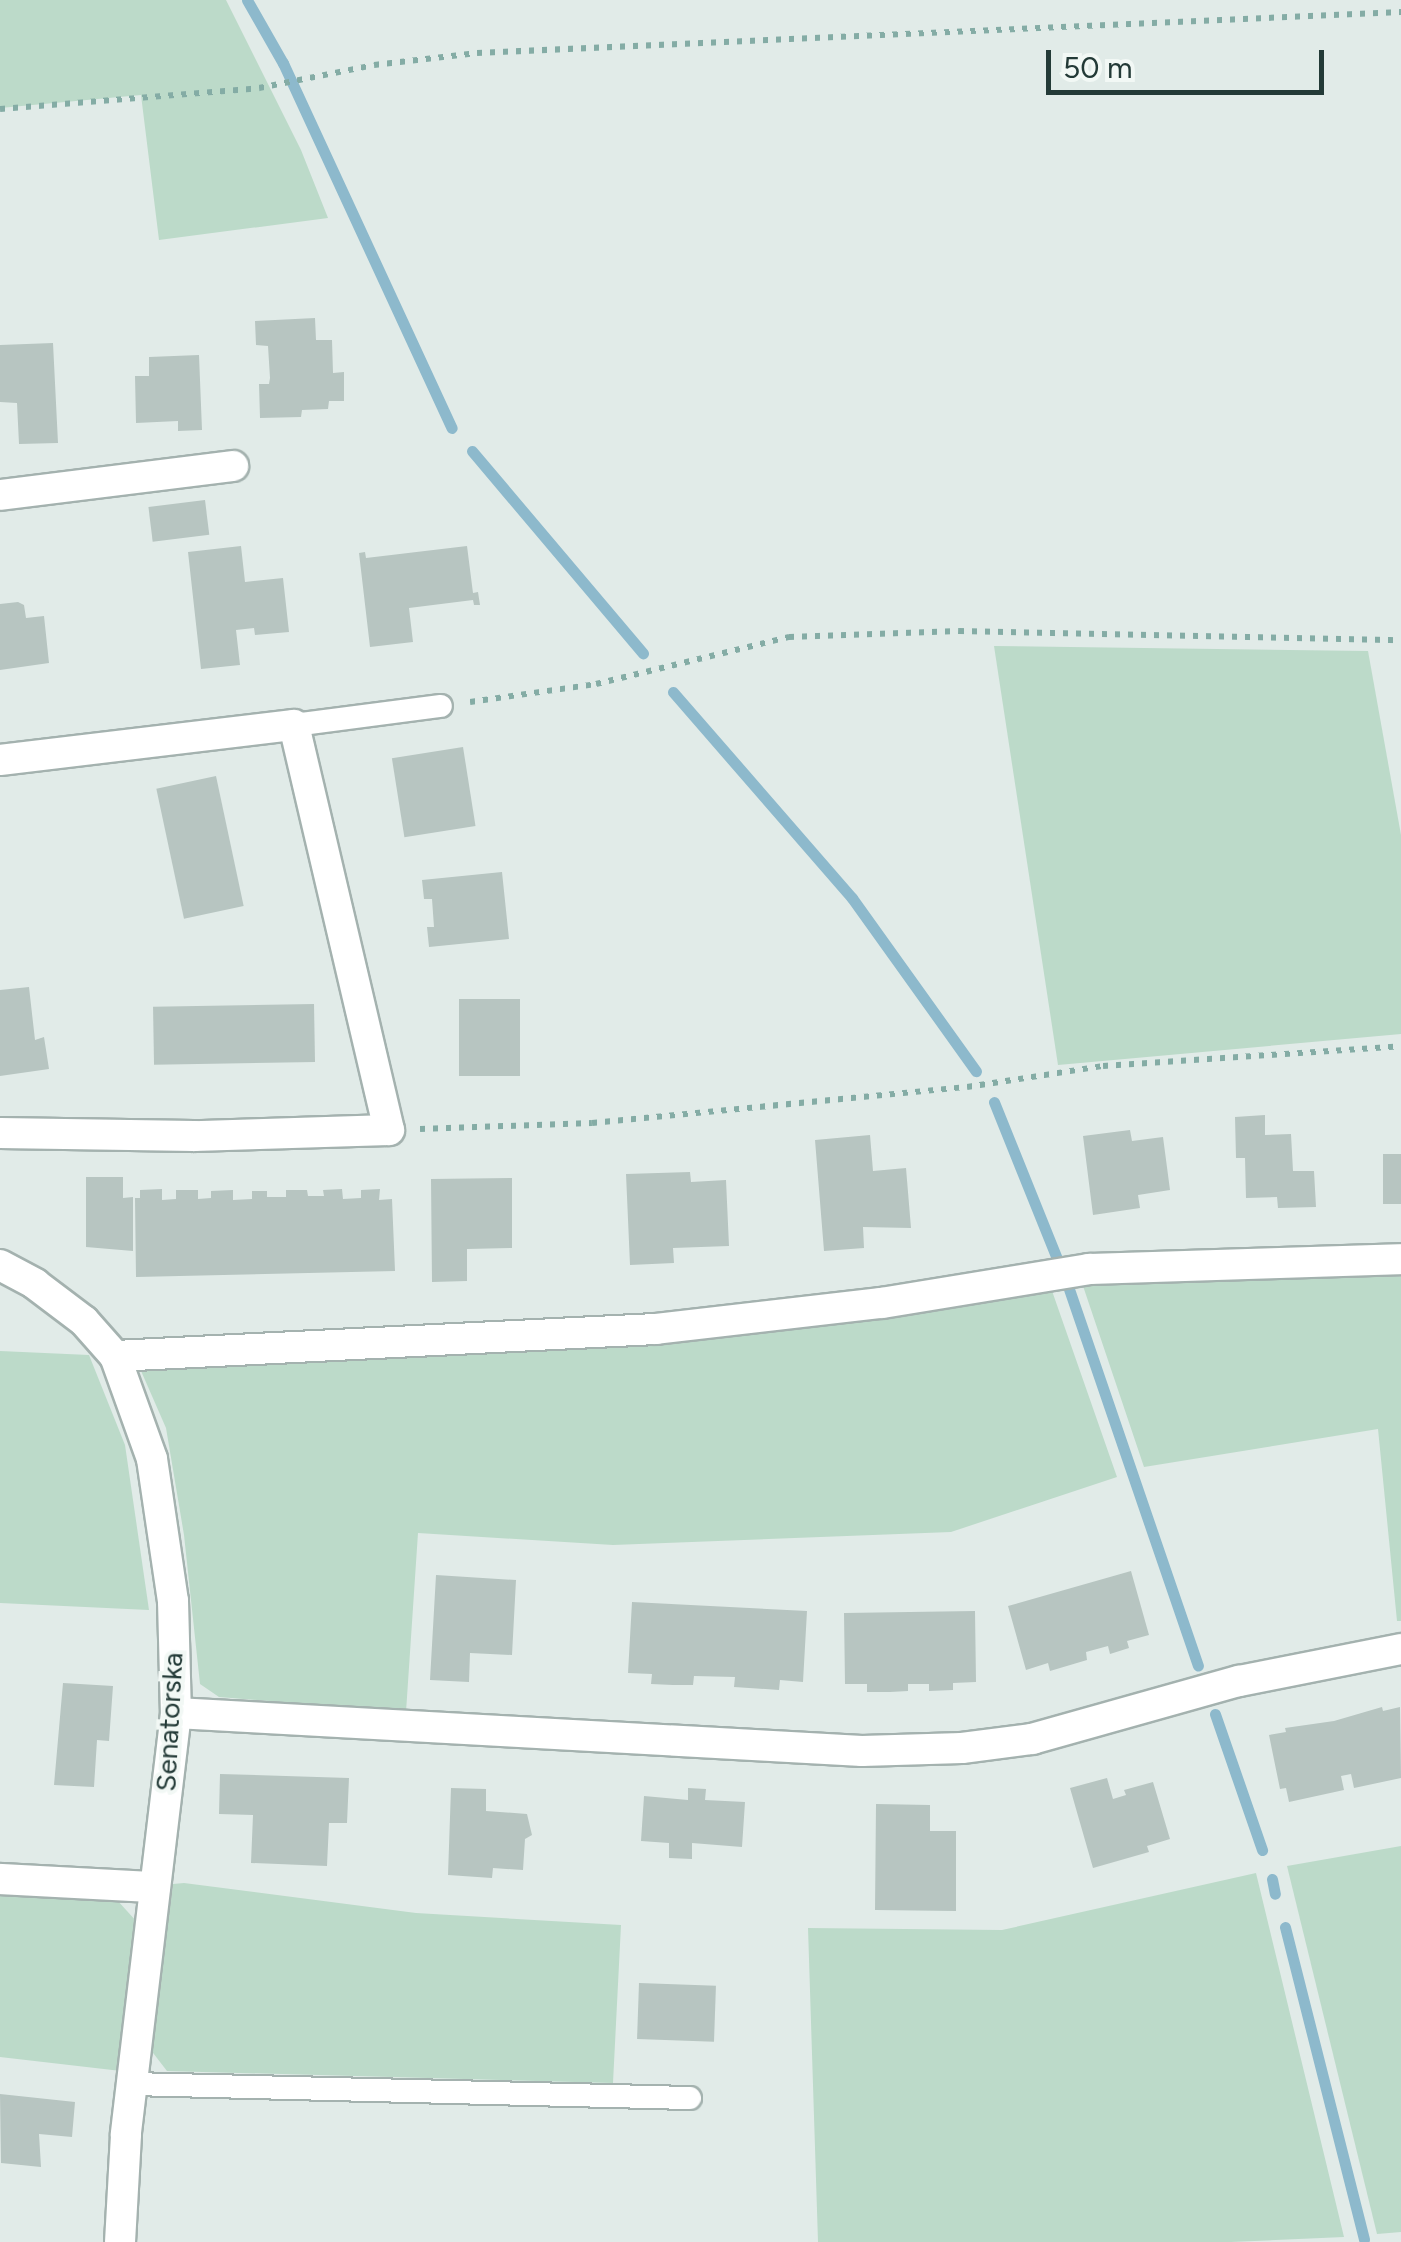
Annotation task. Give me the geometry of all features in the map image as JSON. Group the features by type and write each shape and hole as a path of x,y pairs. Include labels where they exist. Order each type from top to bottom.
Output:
{"street":[{"path":"0,495 233,466"},
{"path":"0,760 294,726 389,1130 194,1136 0,1133"},
{"path":"115,1356 656,1329 882,1303 1089,1269 1401,1259"},
{"name":"Senatorska","path":"0,1265 36,1284 84,1321 115,1356 152,1459 173,1601 176,1713 132,2084 120,2242"},
{"path":"176,1713 767,1747 862,1751 962,1748 1032,1739 1239,1681 1401,1650"},
{"path":"0,1880 155,1886"}],"lane":[{"path":"294,726 441,706"},
{"path":"132,2084 690,2098"}],"path":[{"path":"0,109 259,88 374,65 478,52 1401,12"},
{"path":"441,706 596,684 789,636 959,631 1401,640"},
{"path":"389,1130 592,1123 966,1087 1103,1066 1401,1046"}],"green space":[{"path":"0,0 226,0 301,150 328,218 159,240 141,95 0,108"},
{"path":"994,646 1368,651 1401,835 1401,1034 1058,1065"},
{"path":"1401,1276 1401,1621 1397,1621 1378,1429 1144,1467 1082,1283"},
{"path":"1051,1288 1117,1477 951,1532 613,1545 418,1533 406,1712 219,1697 200,1684 184,1535 166,1428 138,1364"},
{"path":"0,1351 89,1355 125,1445 149,1610 0,1603"},
{"path":"1401,1846 1401,2232 1377,2234 1287,1866"},
{"path":"1256,1873 1344,2237 1231,2242 818,2242 808,1928 1002,1930"},
{"path":"173,1884 416,1913 621,1925 613,2083 167,2071 150,2049"},
{"path":"0,1896 117,1900 137,1922 121,2071 0,2057"}],"building":[{"path":"315,318 316,340 332,340 333,373 344,372 344,401 329,401 328,409 302,410 301,417 260,418 259,384 269,384 270,378 268,346 256,345 255,321"},
{"path":"53,343 58,443 19,444 17,403 0,402 0,345"},
{"path":"199,355 202,430 178,431 178,421 136,423 135,376 149,376 149,357"},
{"path":"205,500 209,535 153,542 148,507"},
{"path":"241,546 245,582 283,578 289,632 255,635 254,628 236,630 240,665 201,669 188,552"},
{"path":"467,546 473,593 478,592 480,605 474,605 473,600 409,608 413,642 370,647 359,553 365,552 366,558"},
{"path":"0,604 24,605 26,618 44,616 49,663 0,670"},
{"path":"463,747 476,826 404,837 392,758"},
{"path":"216,776 244,906 184,919 156,789"},
{"path":"502,872 509,939 429,947 427,927 434,927 432,899 424,899 422,880"},
{"path":"29,987 35,1040 44,1037 49,1069 0,1076 0,990"},
{"path":"459,999 520,999 520,1076 459,1076"},
{"path":"314,1004 315,1062 154,1065 153,1007"},
{"path":"1265,1115 1265,1135 1291,1134 1293,1171 1314,1171 1316,1207 1278,1208 1277,1197 1246,1198 1245,1158 1236,1158 1235,1117"},
{"path":"1130,1130 1132,1141 1163,1137 1170,1190 1138,1195 1140,1208 1093,1215 1083,1136"},
{"path":"870,1135 873,1171 906,1168 911,1228 863,1227 864,1248 824,1251 815,1140"},
{"path":"1383,1154 1401,1154 1401,1204 1383,1204"},
{"path":"690,1172 691,1182 726,1180 729,1246 673,1248 674,1263 630,1265 626,1174"},
{"path":"86,1177 123,1177 123,1198 133,1197 133,1251 86,1247"},
{"path":"512,1178 512,1248 467,1249 467,1281 432,1282 431,1179"},
{"path":"162,1189 162,1200 176,1199 176,1190 198,1190 198,1199 211,1198 211,1191 233,1190 233,1200 252,1199 252,1191 267,1191 267,1197 286,1197 286,1190 307,1190 308,1196 324,1196 323,1190 342,1189 343,1199 361,1198 361,1190 380,1189 379,1200 392,1199 395,1271 136,1277 135,1198 140,1198 140,1190"},
{"path":"1131,1571 1149,1635 1127,1641 1129,1648 1110,1654 1108,1646 1086,1652 1087,1660 1050,1671 1048,1663 1026,1670 1008,1606"},
{"path":"436,1575 516,1580 512,1655 470,1653 469,1682 430,1680"},
{"path":"632,1602 807,1611 803,1682 780,1680 779,1690 734,1687 735,1677 694,1676 693,1685 651,1684 652,1674 628,1673"},
{"path":"975,1611 976,1682 953,1683 953,1690 929,1691 929,1684 908,1684 908,1691 890,1692 867,1692 867,1684 845,1684 844,1613"},
{"path":"63,1683 113,1686 109,1741 97,1740 94,1787 54,1785"},
{"path":"1382,1707 1383,1711 1400,1707 1401,1778 1354,1788 1351,1774 1341,1776 1344,1790 1289,1802 1286,1788 1280,1789 1269,1735"},
{"path":"220,1774 349,1778 347,1823 329,1823 327,1866 251,1863 253,1815 219,1814"},
{"path":"1107,1778 1113,1799 1126,1795 1124,1790 1153,1782 1170,1839 1147,1846 1149,1852 1093,1868 1070,1788"},
{"path":"451,1788 486,1789 486,1811 527,1814 532,1835 525,1839 523,1870 493,1868 492,1878 448,1875"},
{"path":"688,1788 706,1789 705,1800 745,1802 742,1847 692,1843 692,1859 669,1858 669,1843 641,1841 644,1796 688,1800"},
{"path":"876,1804 930,1805 930,1831 956,1831 956,1911 875,1910"},
{"path":"639,1983 716,1986 714,2042 637,2039"},
{"path":"0,2094 75,2102 72,2137 39,2134 41,2167 1,2163"}],"waterway":[{"path":"247,0 283,63 452,428"},
{"path":"472,451 643,653"},
{"path":"673,692 852,898 976,1071"},
{"path":"994,1102 1057,1259"},
{"path":"1069,1289 1198,1665"},
{"path":"1215,1714 1262,1850"},
{"path":"1272,1879 1275,1894"},
{"path":"1285,1927 1364,2239"}]}
